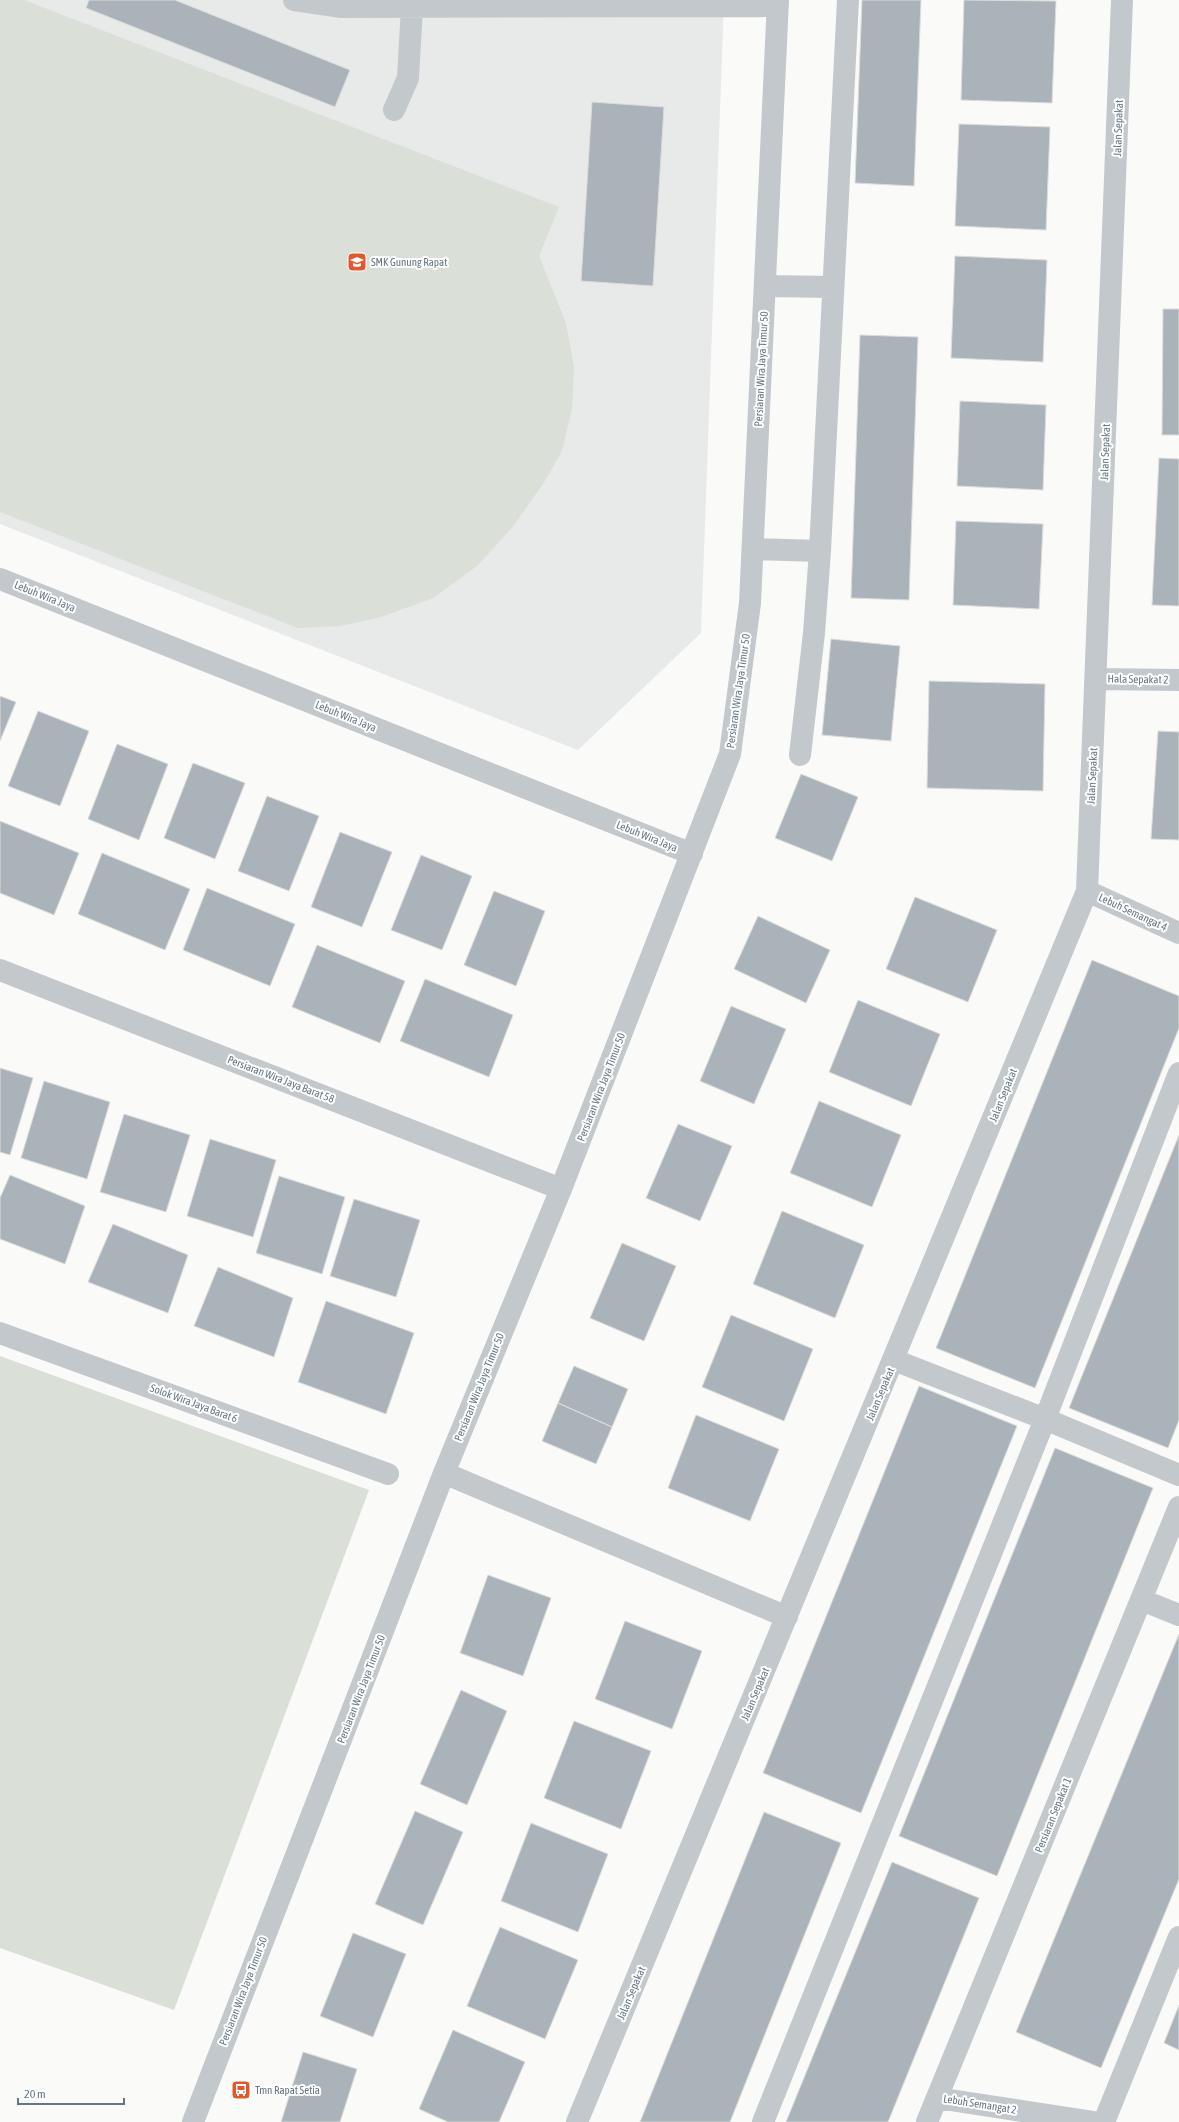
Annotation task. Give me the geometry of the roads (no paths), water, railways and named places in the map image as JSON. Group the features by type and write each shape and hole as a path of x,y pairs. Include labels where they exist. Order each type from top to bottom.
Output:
{"street":[{"path":"294,0 412,7 778,3"},
{"path":"800,756 814,633 820,551 848,0"},
{"name":"Jalan Sepakat","path":"577,2122 894,1360 1087,891 1097,679 1122,0"},
{"name":"Persiaran Wira Jaya Timur 50","path":"192,2122 444,1473 561,1188 730,754 750,603 778,3"},
{"path":"394,110 408,78 412,7"},
{"path":"765,286 833,287"},
{"path":"753,549 820,551"},
{"name":"Lebuh Wira Jaya","path":"0,579 692,854"},
{"name":"Hala Sepakat 2","path":"1097,679 1179,680"},
{"name":"Lebuh Semangat 4","path":"1087,891 1179,933"},
{"name":"Persiaran Wira Jaya Barat 58","path":"0,970 561,1188"},
{"path":"762,2122 1045,1419 1179,1073"},
{"name":"Solok Wira Jaya Barat 6","path":"0,1333 388,1474"},
{"path":"894,1360 1045,1419 1179,1475"},
{"path":"444,1473 787,1617"},
{"name":"Persiaran Sepakat 1","path":"927,2122 1179,1507"},
{"path":"1142,1600 1179,1615"},
{"path":"1104,2122 1179,1937"},
{"name":"Lebuh Semangat 2","path":"937,2098 1094,2122"}],"place":[{"name":"SMK Gunung Rapat","path":"357,262"},
{"name":"Tmn Rapat Setia","path":"241,2090"}]}
